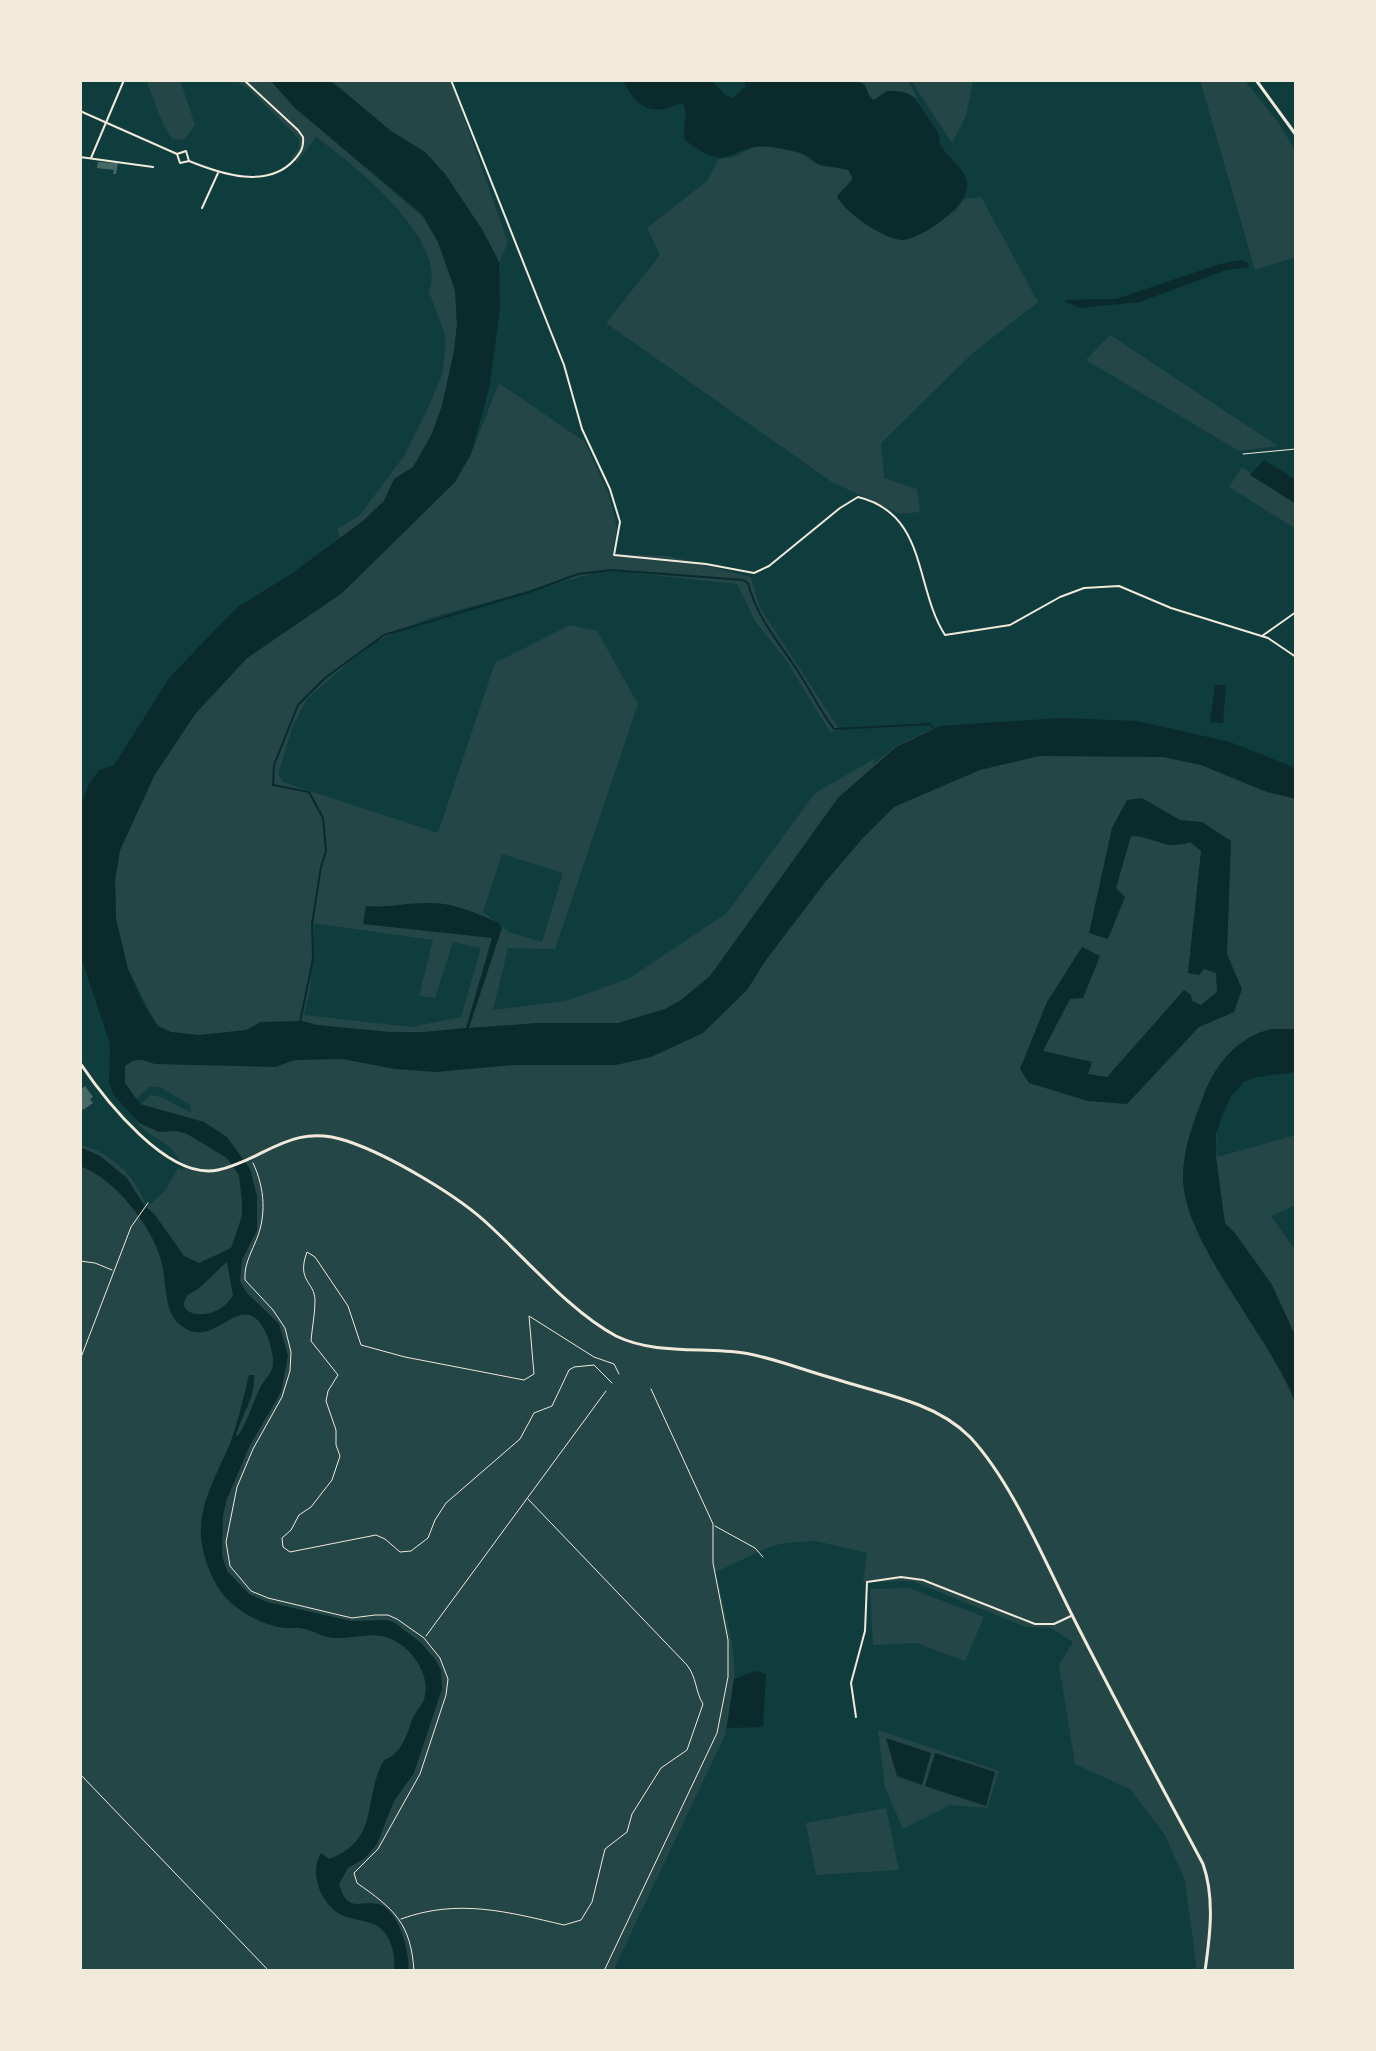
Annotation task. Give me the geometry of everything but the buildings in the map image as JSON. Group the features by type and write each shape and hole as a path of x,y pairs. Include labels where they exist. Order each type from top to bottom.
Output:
{"main road":[{"path":"1256,80 1296,135"},
{"path":"80,1063 114,1108 173,1162 189,1170 218,1170 293,1139 317,1136 348,1141 452,1196 490,1226 519,1257 593,1320 629,1342 759,1356 920,1405 944,1417 969,1436 984,1454 1024,1519 1203,1864 1211,1902 1205,1971"}],"street":[{"path":"91,158 124,80"},
{"path":"177,154 180,163 189,161 218,173 262,176 282,172 302,149 303,137 244,80"},
{"path":"451,80 564,365 582,429 610,489 620,522 614,555 706,564 754,573 769,566 852,498 858,497 892,515 909,533 922,581 945,635 1020,622 1060,597 1084,588 1109,585 1262,636 1296,657"},
{"path":"80,111 177,154 186,151 189,161"},
{"path":"80,157 153,167"},
{"path":"202,208 218,173"},
{"path":"1262,636 1296,612"},
{"path":"856,1717 851,1683 865,1631 867,1582 901,1577 923,1580 1035,1624 1054,1624 1072,1615"}],"path":[{"path":"1243,454 1296,449"},
{"path":"252,1161 260,1179 262,1217 260,1232 246,1264 245,1280 285,1328 291,1352 290,1371 282,1397 253,1449 237,1487 226,1542 230,1566 251,1591 268,1598 352,1618 388,1615 424,1638 440,1658 448,1679 442,1709 424,1763 378,1849 354,1873 357,1883 389,1906 400,1920 410,1943 414,1971"},
{"path":"80,1360 137,1215 148,1203"},
{"path":"612,1383 594,1365 569,1370 552,1406 534,1413 520,1439 446,1503 428,1538 411,1551 400,1552 376,1535 290,1552 283,1547 282,1538 291,1530 296,1519 311,1507 329,1485 340,1456 336,1430 326,1401 338,1375 311,1341 315,1300 303,1273 308,1251 348,1306 361,1345 405,1357 524,1380 534,1374 529,1316 594,1357 614,1364 619,1374"},
{"path":"80,1261 95,1263 114,1272"},
{"path":"604,1971 717,1733 728,1677 728,1640 713,1563 713,1524 651,1389"},
{"path":"424,1638 606,1391"},
{"path":"400,1920 436,1909 460,1906 564,1925 581,1920 592,1902 605,1849 627,1832 632,1814 661,1768 687,1750 703,1704 698,1696 695,1676 687,1665 528,1499"},
{"path":"713,1524 755,1548 763,1557"},
{"path":"80,1774 269,1971"}],"shaded area":[{"path":"146,80 180,80 195,125 184,140 172,139"},
{"path":"234,80 270,80 295,108 423,217 438,242 455,290 457,324 454,351 442,406 431,436 413,467 395,479 384,501 340,538 337,529 359,516 404,456 443,372 446,337 429,292 431,271 425,249 412,227 373,184 316,137 297,162 291,158 299,148 299,139 250,90"},
{"path":"270,80 330,80 391,131 425,152 445,174 483,231 499,262 500,309 489,389 471,454 455,482 342,593 247,658 195,714 154,776 120,850 115,880 116,919 128,969 143,1003 158,1026 171,1032 199,1035 246,1030 261,1022 302,1021 390,1032 466,1028 492,938 363,924 366,906 423,903 440,903 466,910 499,923 502,928 469,1028 537,1023 618,1023 665,1009 710,976 838,798 896,747 940,726 1061,718 1137,721 1230,742 1296,768 1296,799 1267,792 1201,765 1163,757 1039,756 980,770 894,807 826,881 747,990 703,1033 651,1057 616,1065 514,1065 436,1072 395,1069 342,1059 295,1060 275,1067 155,1064 140,1060 125,1066 125,1083 140,1104 204,1122 227,1137 250,1169 257,1196 257,1230 242,1260 240,1281 246,1292 279,1324 288,1356 281,1392 250,1445 227,1499 223,1515 222,1555 227,1571 249,1594 267,1602 351,1621 387,1620 395,1623 420,1642 441,1670 442,1689 414,1773 394,1801 377,1844 365,1858 348,1868 339,1884 350,1902 378,1904 392,1914 405,1943 408,1971 394,1971 393,1949 383,1930 371,1923 342,1915 328,1904 317,1883 316,1868 321,1853 329,1859 345,1851 363,1830 377,1775 384,1760 402,1744 412,1718 424,1699 424,1676 415,1658 391,1639 376,1635 333,1638 302,1628 266,1624 237,1608 221,1592 202,1546 203,1513 238,1420 249,1375 254,1375 253,1390 238,1436 272,1368 269,1342 255,1318 246,1314 204,1332 192,1331 179,1324 170,1311 161,1260 140,1218 106,1181 80,1166 80,1147 100,1156 127,1178 184,1256 199,1263 231,1248 242,1216 242,1202 239,1175 227,1158 187,1134 159,1132 139,1123 113,1094 109,1081 110,1044 80,954 80,807 90,782 99,770 114,765 170,677 214,631 238,607 291,574 363,521 384,501 394,479 413,467 431,436 442,406 454,351 457,324 455,290 438,242 422,214 295,108","holes":["227,1262 233,1295 217,1311 207,1314 190,1312 185,1308 188,1295"]},
{"path":"330,80 451,80 508,243 499,262 483,231 445,174 425,152 391,132"},
{"path":"623,80 712,80 725,95 733,98 746,86 743,80 856,80 865,85 870,98 874,100 887,91 905,93 911,95 938,132 942,146 965,176 966,191 962,201 944,219 921,234 903,240 895,239 866,224 837,197 853,178 848,170 822,165 804,154 772,147 747,149 731,156 713,156 685,140 684,105 680,103 661,109 646,107 633,97"},
{"path":"856,80 908,80 917,98 895,93 874,100"},
{"path":"911,80 973,80 966,116 952,143"},
{"path":"1200,80 1245,81 1278,122 1296,152 1296,257 1255,270"},
{"path":"754,147 774,147 800,153 819,165 848,170 853,177 837,197 955,212 964,199 981,197 1038,302 974,352 881,443 884,478 917,489 920,512 900,514 832,482 606,323 660,255 647,228 707,181 719,159 734,157"},
{"path":"1241,260 1247,262 1249,267 1226,270 1140,302 1081,308 1065,302 1116,299 1220,264"},
{"path":"1110,335 1278,446 1239,451 1086,360"},
{"path":"499,383 585,442 609,495 617,529 612,554 669,556 751,577 760,608 840,730 830,732 786,660 755,621 737,584 605,570 429,618 370,644 307,699 292,728 278,774 283,782 438,833 495,663 570,625 597,631 638,704 555,949 508,948 493,1010 566,1001 630,978 727,913 815,793 876,758 872,765 896,746 934,728 950,756 1111,739 1296,792 1296,1070 1262,1075 1242,1084 1222,1112 1216,1147 1217,1157 1296,1135 1296,1205 1271,1216 1296,1251 1296,1971 1201,1971 1201,1966 1197,1971 1185,1880 1165,1835 1130,1789 1075,1764 1059,1665 1073,1642 1051,1628 1026,1627 912,1581 863,1582 867,1553 816,1541 769,1547 716,1572 732,1643 735,1673 725,1735 613,1971 80,1971 80,1145 102,1153 122,1168 137,1187 146,1208 165,1191 178,1168 183,1170 185,1164 168,1146 141,1127 134,1110 151,1095 192,1112 190,1105 160,1087 149,1087 129,1106 110,1080 153,1018 128,969 116,919 115,880 120,850 154,776 195,714 247,658 342,593 455,482 471,454","holes":["502,854 563,873 542,942 509,932 483,912","314,923 433,940 419,996 435,998 453,942 481,948 461,1017 411,1027 304,1015 310,989"]},
{"path":"1264,460 1296,480 1296,504 1250,475"},
{"path":"1242,467 1296,504 1296,529 1229,487"},
{"path":"1215,685 1226,685 1223,723 1210,722"},
{"path":"1142,798 1180,820 1202,822 1231,841 1227,954 1242,989 1234,1012 1199,1027 1127,1104 1088,1101 1029,1083 1020,1069 1047,1002 1082,947 1100,956 1083,998 1070,999 1043,1051 1092,1062 1088,1074 1107,1077 1184,990 1191,995 1192,1001 1201,1005 1217,992 1216,973 1204,969 1199,975 1188,973 1201,851 1190,842 1173,845 1131,836 1116,888 1125,897 1108,939 1089,933 1112,828 1127,800"},
{"path":"1271,1029 1296,1029 1296,1072 1257,1077 1244,1082 1230,1098 1221,1119 1216,1134 1216,1157 1225,1223 1272,1285 1296,1337 1296,1405 1284,1379 1197,1231 1187,1203 1183,1177 1190,1135 1215,1072 1238,1045"},
{"path":"909,1588 984,1617 965,1661 916,1643 873,1645 870,1589"},
{"path":"755,1671 766,1674 763,1727 727,1728 734,1679"},
{"path":"878,1730 999,1771 987,1808 950,1805 903,1829 885,1787"},
{"path":"886,1738 931,1753 922,1785 897,1776"},
{"path":"935,1753 995,1772 986,1806 925,1786"},
{"path":"886,1808 899,1870 816,1875 806,1823"}],"waterway":[{"path":"300,1022 313,959 312,924 326,851 323,818 309,792 273,785 274,765 298,705 325,678 384,635 529,592 578,574 611,570 743,580 748,583 769,629 834,729 930,724 934,729"}]}
